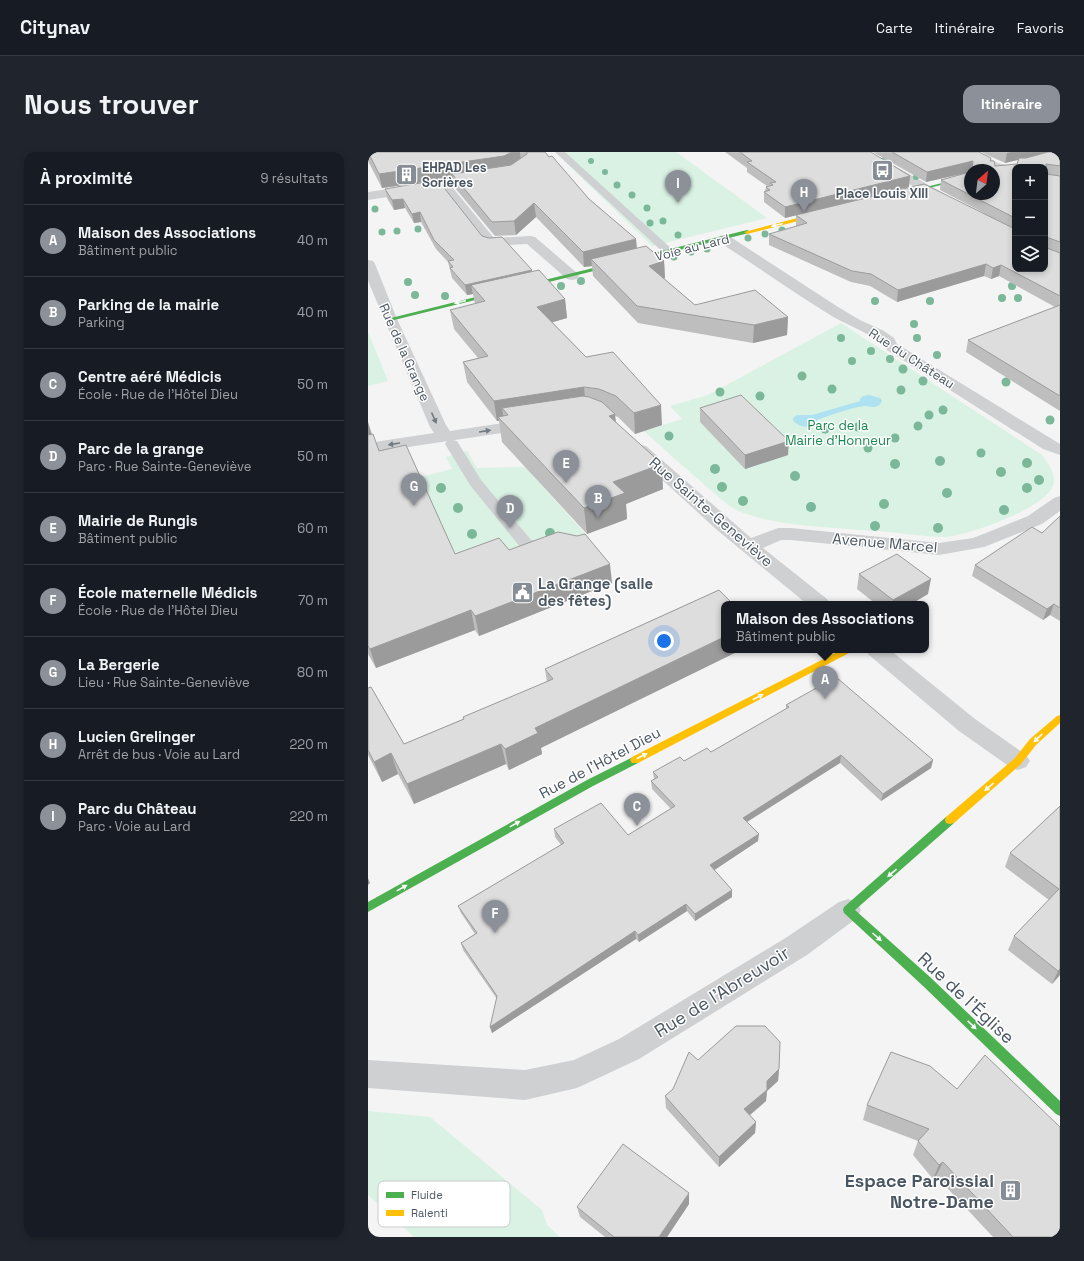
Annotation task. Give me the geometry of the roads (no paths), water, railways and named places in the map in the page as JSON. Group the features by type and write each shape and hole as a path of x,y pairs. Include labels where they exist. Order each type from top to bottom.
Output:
{"street":[{"path":"862,152 923,188 954,204"},
{"path":"968,152 1005,170 1026,163"},
{"path":"892,196 964,178"},
{"path":"368,196 459,183"},
{"path":"444,185 490,242 530,240 572,276"},
{"name":"Voie au Lard","path":"390,319 724,239 836,210"},
{"name":"Rue du Château","path":"724,239 851,321 879,333 892,347 1049,445 1060,450"},
{"name":"Rue de la Grange","path":"368,264 373,292 390,319 438,427 449,440"},
{"path":"368,448 449,440 547,420"},
{"name":"Rue Sainte-Geneviève","path":"626,437 697,501 816,601"},
{"name":"Avenue Marcel","path":"750,546 778,534 791,534 939,549 977,543 1008,531 1035,520 1060,502"},
{"name":"Rue de l'Hôtel Dieu","path":"368,907 590,783 842,653"},
{"path":"880,653 967,726 1018,761"},
{"name":"Rue de l'Abreuvoir","path":"368,1074 525,1085 577,1074 629,1049 797,946 848,910 1018,761 1033,742 1060,718"},
{"name":"Rue de l'Église","path":"848,910 926,981 1060,1110"}],"lane":[{"path":"560,152 669,252"},
{"path":"449,440 475,482 528,545 567,547"}],"water":[{"path":"869,395 880,398 882,401 877,406 861,406 828,416 817,420 816,423 807,427 801,426 793,421 793,418 797,415 812,415 860,401 863,396"}],"place":[{"name":"Place Louis XIII","path":"882,171"},
{"name":"EHPAD Les Sorières","path":"407,174"},
{"name":"Parc du Château","path":"678,203"},
{"name":"Lucien Grelinger","path":"804,212"},
{"name":"Mairie de Rungis","path":"566,483"},
{"name":"La Bergerie","path":"414,506"},
{"name":"Parking de la mairie","path":"598,518"},
{"name":"Parc de la grange","path":"510,528"},
{"name":"La Grange (salle des fêtes)","path":"522,593"},
{"name":"Maison des Associations","path":"825,699"},
{"name":"Centre aéré Médicis","path":"637,826"},
{"name":"École maternelle Médicis","path":"495,933"},
{"name":"Espace Paroissial Notre-Dame","path":"1010,1191"}],"park label":[{"name":"Parc de la Mairie d’Honneur","path":"838,432"}]}
